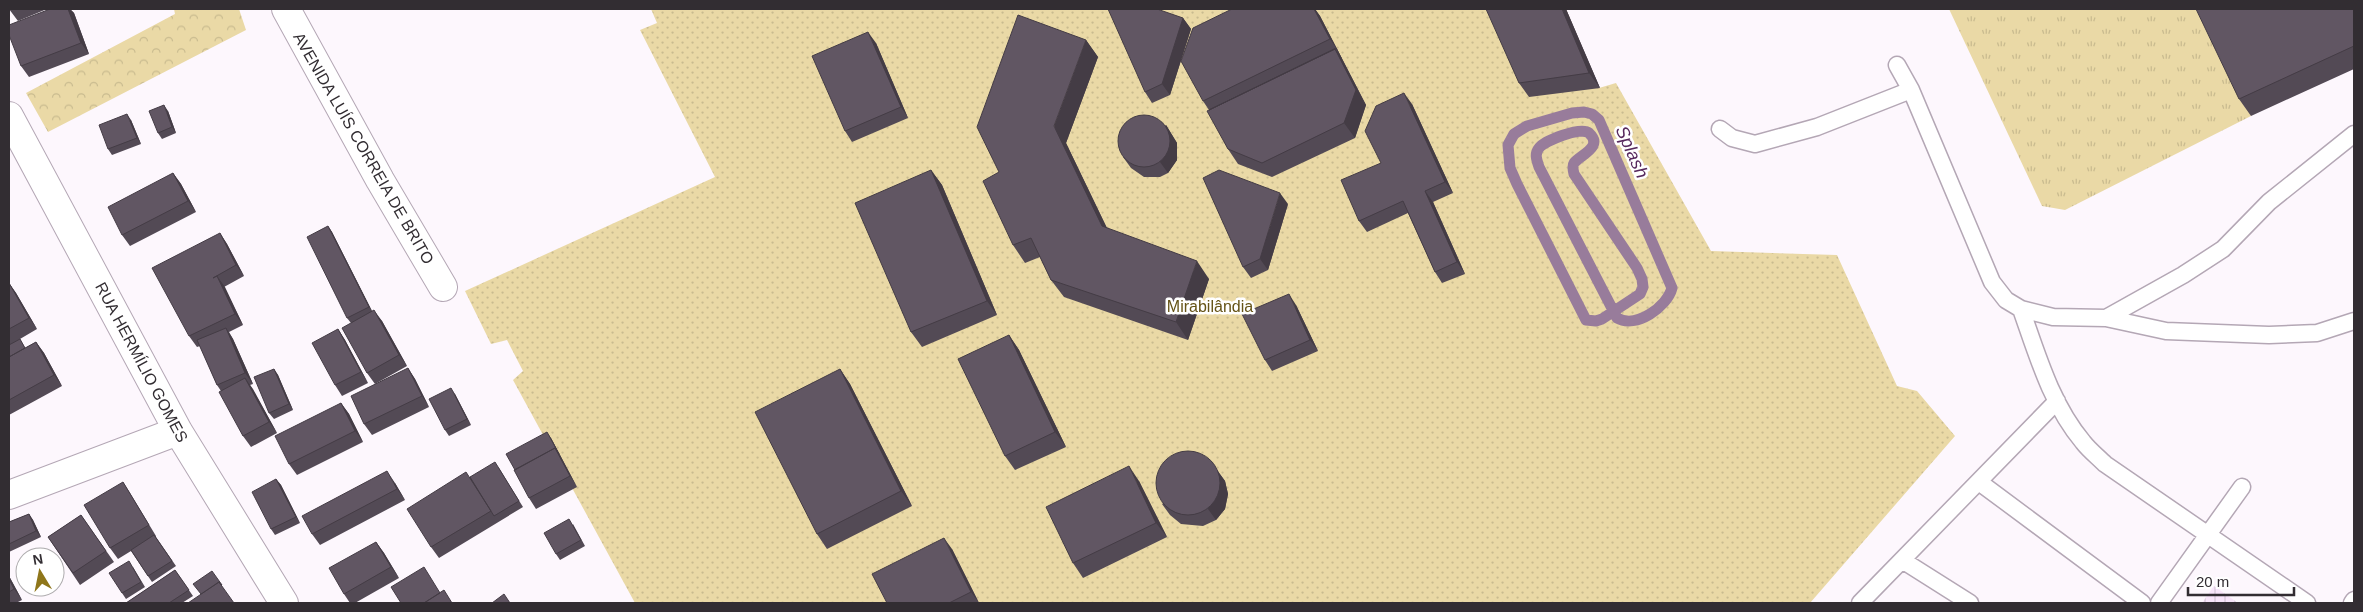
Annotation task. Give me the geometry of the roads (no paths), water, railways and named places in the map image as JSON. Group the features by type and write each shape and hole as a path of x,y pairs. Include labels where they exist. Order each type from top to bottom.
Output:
{"street":[{"name":"AVENIDA LUÍS CORREIA DE BRITO","path":"286,9 380,180 443,287"},
{"name":"RUA HERMÍLIO GOMES","path":"9,116 178,431 284,603"},
{"path":"9,496 178,431"}],"lane":[{"path":"1897,65 1911,90 1992,282 2006,300 2021,309 2053,317 2106,318 2166,331 2269,335 2317,333 2354,321"},
{"path":"1720,129 1732,138 1755,144 1817,127 1911,90"},
{"path":"2106,318 2183,275 2223,249 2269,202 2354,134"},
{"path":"2021,309 2045,375 2057,401 2070,425 2083,443 2105,464 2307,603"},
{"path":"1860,603 2057,401"},
{"path":"1979,482 2142,603"},
{"path":"2159,603 2242,487"},
{"path":"1902,560 1970,603"}],"waterway":[{"name":"Splash","path":"1586,320 1517,184 1510,168 1508,145 1514,134 1527,126 1572,113 1584,112 1592,114 1599,120 1672,288 1664,302 1650,314 1633,321 1617,318 1539,167 1537,162 1537,150 1542,145 1563,135 1585,131 1593,138 1592,147 1573,164 1574,174 1637,268 1643,287 1640,294 1602,319 1596,321 1586,320"}],"park label":[{"name":"Mirabilândia","path":"1210,306"}]}
